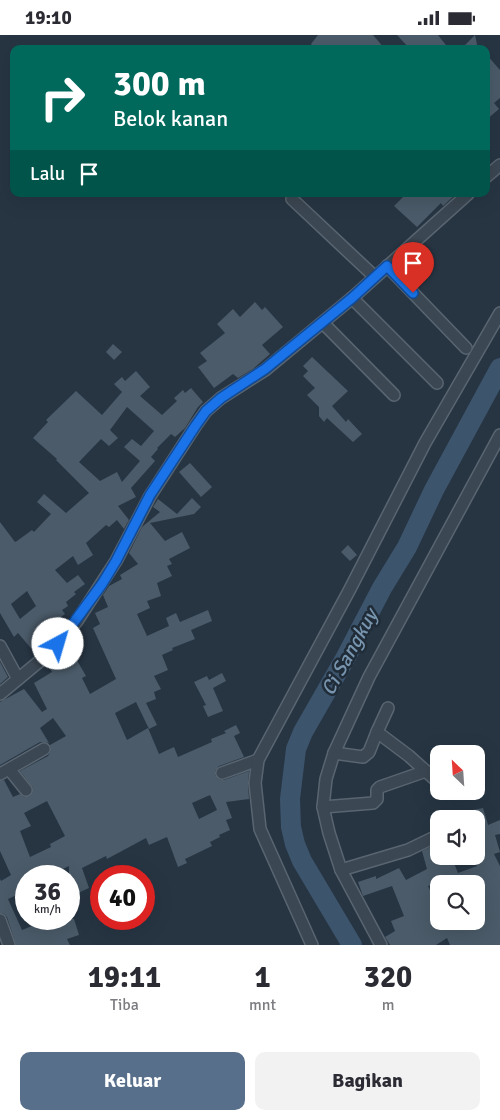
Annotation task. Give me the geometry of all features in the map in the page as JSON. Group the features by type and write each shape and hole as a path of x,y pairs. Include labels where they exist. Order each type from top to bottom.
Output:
{"street":[{"path":"490,174 500,165"},
{"path":"0,694 58,644 77,621 116,561 150,495 206,411 221,398 265,369 323,323 465,197"},
{"path":"292,199 375,277"},
{"path":"387,266 466,348"},
{"path":"352,298 437,383"},
{"path":"312,945 260,829 255,783 258,760 350,589 425,443 500,313"},
{"path":"323,323 394,395"},
{"path":"381,945 341,871 323,807 326,779 334,753 369,677 500,435"},
{"path":"0,645 18,679"},
{"path":"334,753 363,757 369,752 388,708"},
{"path":"377,732 403,751 430,775"},
{"path":"26,790 5,772 44,749"},
{"path":"222,773 258,760"},
{"path":"323,807 376,802 380,787 426,771"},
{"path":"341,871 402,852 430,839"},
{"path":"0,920 9,945"}],"building":[{"path":"318,35 373,35 382,45 312,45"},
{"path":"397,35 438,35 446,45 406,45"},
{"path":"475,35 477,45 465,45"},
{"path":"490,59 500,70 500,98 494,103 499,109 490,117"},
{"path":"403,197 453,197 443,206 441,203 417,227 394,206"},
{"path":"255,302 262,310 265,307 283,327 262,345 270,354 253,369 238,378 233,374 214,388 198,367 207,361 200,353 225,333 217,324 233,309 240,317"},
{"path":"113,344 122,352 114,360 106,352"},
{"path":"312,357 348,391 332,406 346,422 348,419 362,434 353,442 327,418 324,422 319,416 319,407 307,395 315,388 303,376 308,371 303,366"},
{"path":"136,371 150,387 140,396 162,415 177,401 174,398 183,390 185,393 191,388 203,402 185,428 175,437 171,434 157,448 151,457 155,461 131,488 136,497 118,506 129,520 124,529 117,520 109,527 106,525 86,543 93,555 78,565 73,556 55,570 67,583 78,575 85,584 74,592 76,594 66,602 68,606 62,610 65,614 57,620 55,617 53,619 60,630 40,646 42,650 35,653 18,633 14,637 0,613 0,522 15,542 32,530 34,532 51,514 37,502 44,494 66,513 89,493 57,459 33,438 48,422 46,420 76,391 102,415 122,392 114,384 122,377 125,381","holes":["127,407 154,431 141,446 132,439 124,447 140,461 122,482 117,472 100,481 79,462 101,439 109,446 118,438 110,430","27,591 36,606 20,619 11,604"]},
{"path":"190,463 212,487 201,497 179,472"},
{"path":"192,498 201,507 194,514 150,523 165,541 182,532 190,548 169,559 172,564 167,566 172,576 157,583 161,596 147,601 150,608 137,614 147,636 169,626 166,618 176,613 180,622 208,610 212,621 191,630 195,639 172,648 173,650 162,655 168,670 154,676 161,689 154,692 156,699 146,703 157,725 149,729 136,702 115,713 127,740 148,728 159,754 174,747 178,757 212,742 211,739 226,733 224,731 236,725 240,733 234,736 244,757 219,766 215,771 215,775 218,779 224,780 249,771 249,799 226,802 232,818 226,820 230,830 210,842 212,846 185,859 187,863 178,867 167,837 149,845 146,838 107,859 106,856 82,868 89,888 80,892 80,865 15,865 15,896 8,899 15,914 15,930 77,930 79,935 67,939 70,945 16,945 7,917 0,913 0,879 1,881 11,875 0,851 0,781 4,780 13,797 20,794 24,797 30,796 33,788 20,771 48,756 51,750 50,745 66,736 53,718 40,728 49,743 40,742 0,765 0,702 24,689 42,712 47,709 34,683 52,672 49,666 55,663 53,660 71,650 86,676 82,678 90,694 116,679 93,628 100,624 95,613 108,607 103,595 109,586 122,579 120,575 138,564 129,553 142,527 160,512 153,507 158,499 177,514","holes":["210,795 217,810 199,819 192,803","47,801 65,836 50,844 51,847 30,857 20,831 31,826 24,813"]},
{"path":"348,545 357,555 350,561 341,552"},
{"path":"0,662 8,677 0,684"},
{"path":"222,673 226,681 213,688 223,711 208,717 203,706 206,705 194,682 207,676 209,680"},
{"path":"485,815 488,825 500,820 500,834 495,835 500,852 494,854 500,866 500,945 450,945 447,938 436,945 390,945 385,937 395,931 391,921 404,916 392,886 363,896 358,882 376,876 376,879 399,868 406,880 427,869 422,851 430,847 430,865 455,865 458,873 485,865"}],"waterway":[{"name":"Ci Sangkuy","path":"352,945 302,861 295,844 291,827 290,799 296,749 303,732 346,657 382,588 407,547 434,490 500,368"}],"route":[{"path":"58,644 77,621 102,584 150,495 206,411 221,398 265,369 352,298 387,266 413,293"}]}
